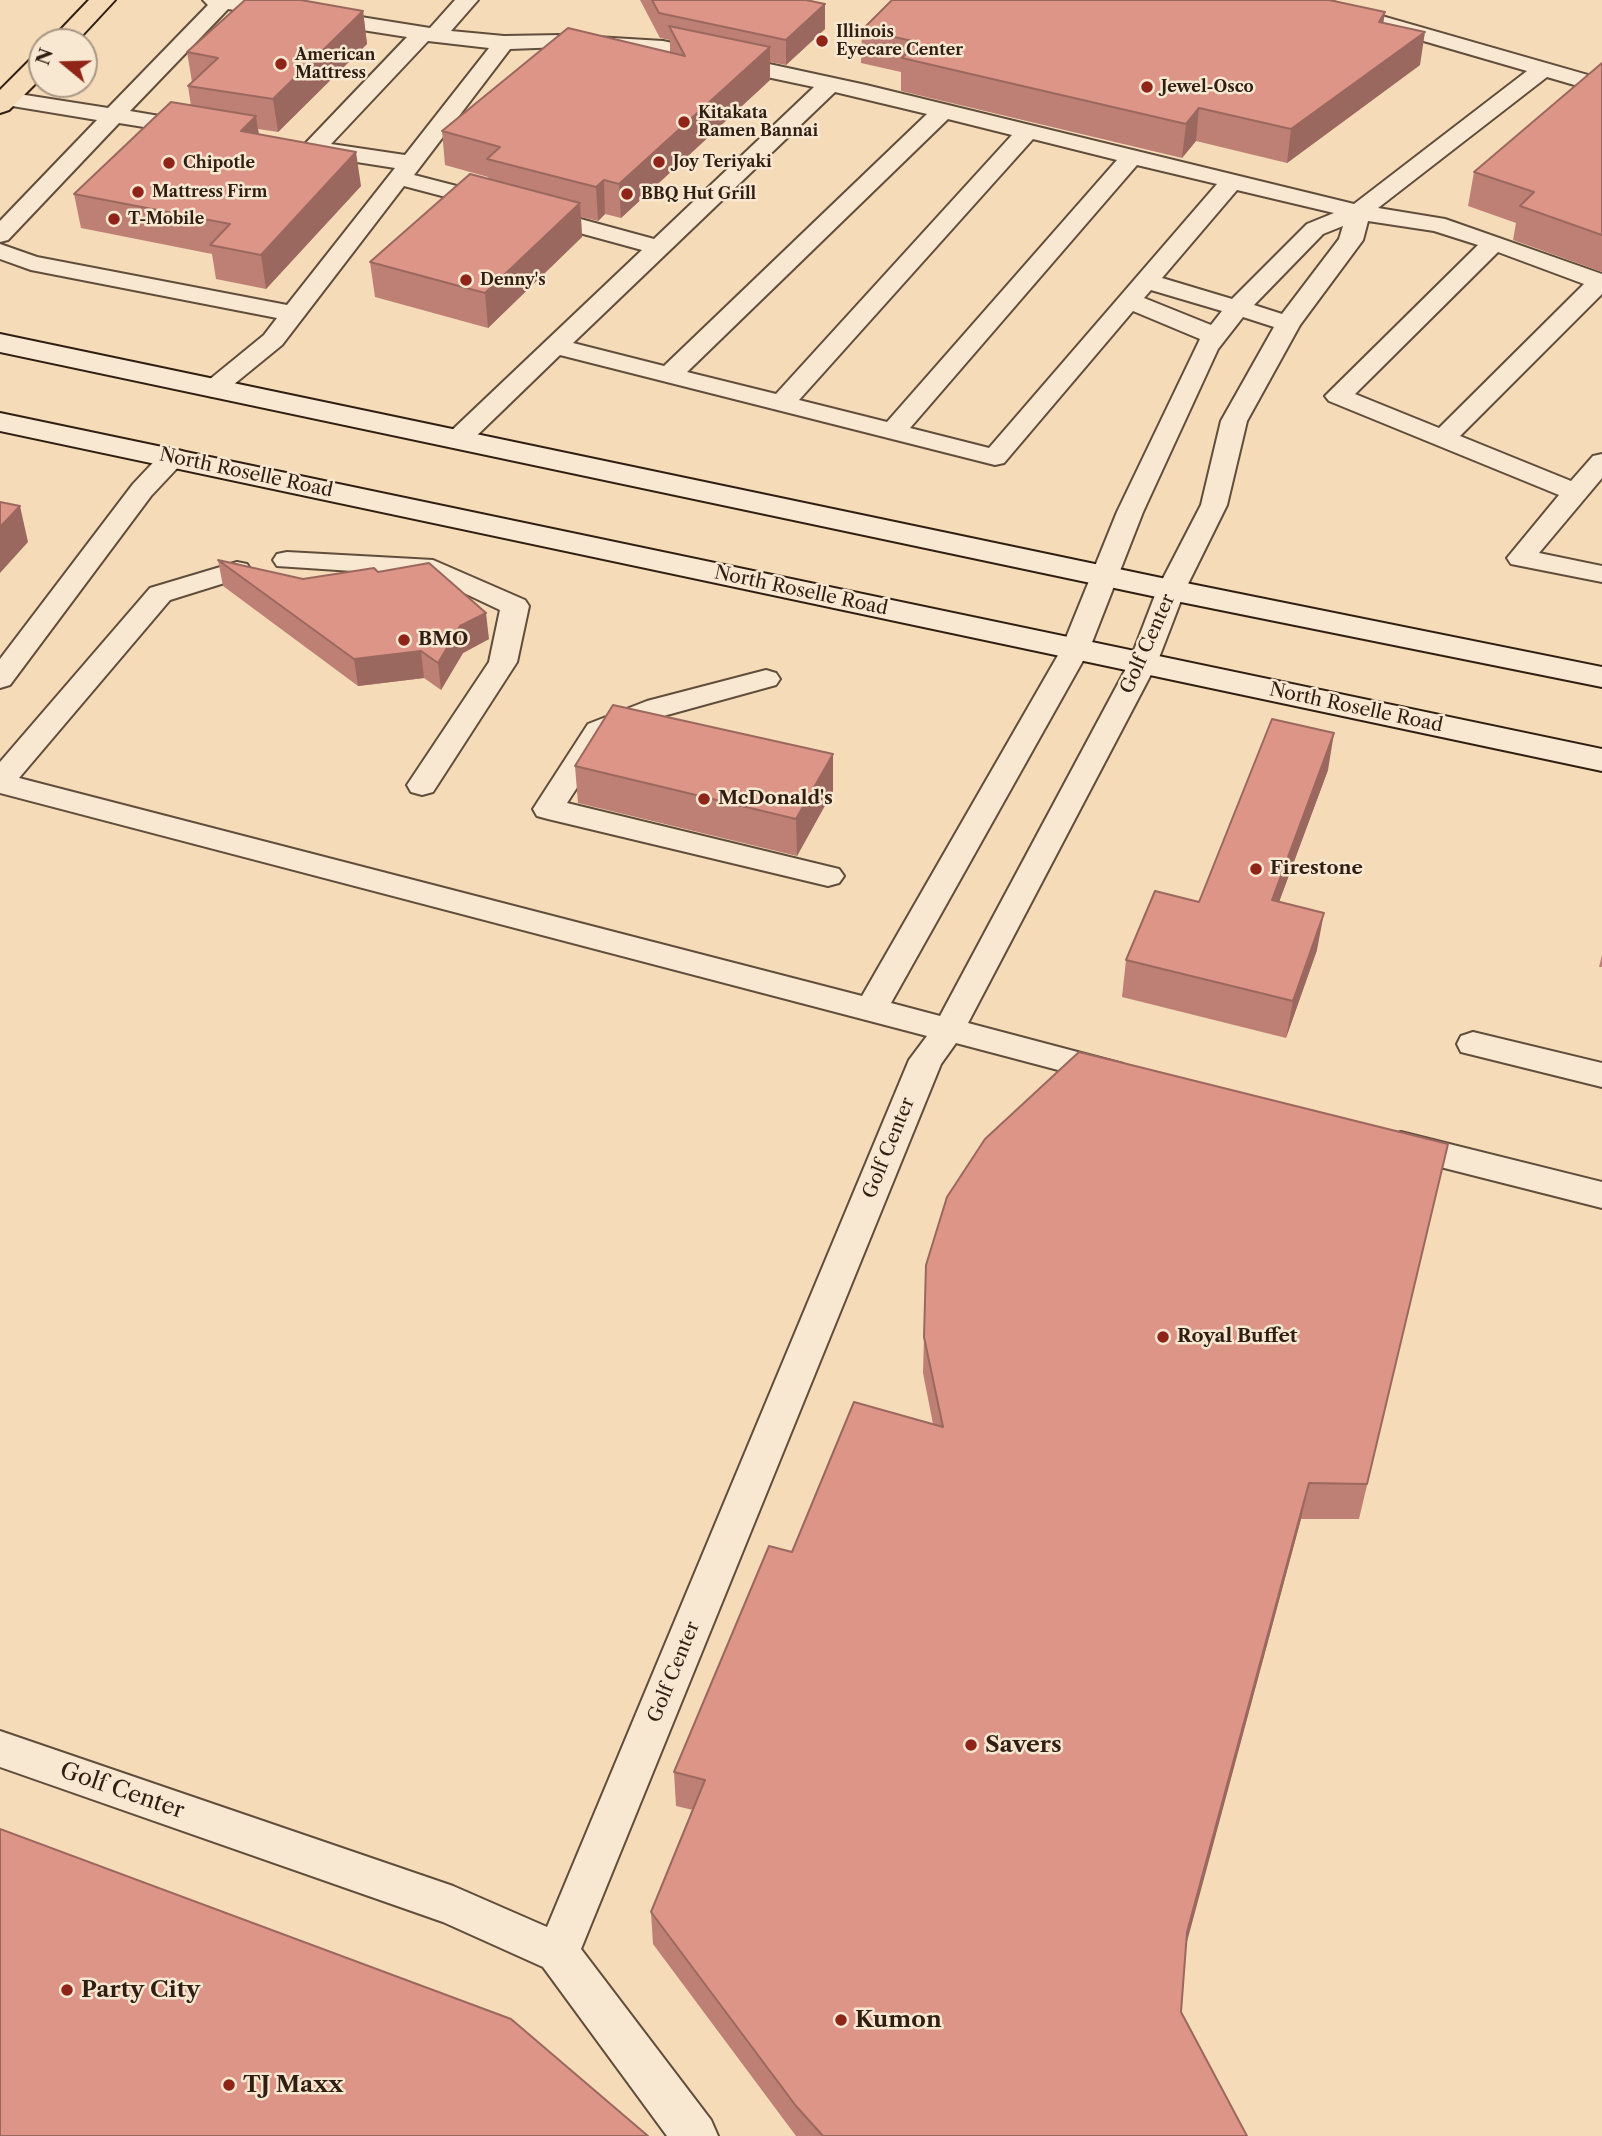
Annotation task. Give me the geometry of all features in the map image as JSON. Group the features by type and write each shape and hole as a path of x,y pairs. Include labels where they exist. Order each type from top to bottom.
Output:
{"main road":[{"path":"76,28 103,0"},
{"path":"3,102 28,76"},
{"path":"0,343 1171,590 1602,677"},
{"name":"North Roselle Road","path":"0,422 1602,760"}],"lane":[{"path":"315,148 428,35 467,0"},
{"path":"1303,0 1602,86"},
{"path":"0,235 219,1 428,35 504,43 562,41 663,48 830,84 1358,212 1437,224 1601,282 1444,437"},
{"path":"214,389 273,341 504,43"},
{"path":"870,1011 1075,650 1104,575 1206,348 1215,335 1238,307 1315,229 1358,212 1544,68"},
{"path":"458,439 830,84"},
{"path":"3,102 112,115 220,133"},
{"path":"670,375 943,111"},
{"path":"782,403 1028,131"},
{"path":"288,144 404,170 658,247"},
{"path":"893,431 1132,157"},
{"path":"553,346 995,457 1232,181"},
{"name":"Golf Center","path":"558,1953 926,1060 948,1031 1143,663 1171,590 1214,505 1234,421 1288,323 1351,240 1358,212"},
{"path":"1494,242 1338,396 1575,492"},
{"path":"0,251 31,263 293,314"},
{"path":"1146,281 1288,323"},
{"path":"1129,301 1215,335"},
{"path":"0,679 142,490 173,457"},
{"path":"1602,462 1521,558 1602,574"},
{"path":"287,560 433,568 515,606 503,662 422,785"},
{"path":"237,570 160,594 0,782 1142,1080"},
{"path":"766,679 657,708 598,731 548,808 828,876"},
{"path":"1473,1044 1602,1075"},
{"path":"1372,1138 1602,1195"},
{"name":"Golf Center","path":"0,1749 453,1906 558,1953 695,2136"}],"building":[{"path":"245,0 301,0 363,11 273,99 188,86 218,58 187,52"},
{"path":"652,0 806,0 825,4 786,40 659,13"},
{"name":"Jewel-Osco","path":"892,0 1329,0 1385,12 1379,22 1425,32 1291,129 1199,108 1186,124 902,58 917,42 862,30"},
{"path":"669,26 770,47 619,184 604,180 596,187 487,159 500,147 442,131 568,28 685,56"},
{"path":"1602,63 1602,235 1520,206 1534,192 1474,172"},
{"path":"171,102 256,116 241,131 356,152 261,255 210,245 230,224 74,194"},
{"path":"470,174 580,203 485,293 370,262"},
{"path":"0,502 20,506 0,527"},
{"path":"218,560 303,579 374,568 378,572 429,563 486,613 460,626 438,663 421,651 354,659"},
{"path":"613,705 833,754 796,819 575,766"},
{"name":"Firestone","path":"1272,719 1334,733 1272,900 1324,913 1293,1001 1126,960 1155,891 1199,902"},
{"path":"1079,1052 1448,1144 1367,1484 1309,1483 1187,1932 1181,2012 1247,2136 823,2136 796,2106 651,1912 705,1780 674,1772 769,1546 792,1552 854,1402 943,1427 924,1337 926,1265 947,1197 985,1139"},
{"path":"0,1829 511,2019 648,2136 0,2136"}],"place":[{"name":"Illinois Eyecare Center","path":"822,41"},
{"name":"American Mattress","path":"281,64"},
{"name":"Jewel-Osco","path":"1147,87"},
{"name":"Kitakata Ramen Bannai","path":"684,122"},
{"name":"Joy Teriyaki","path":"659,162"},
{"name":"Chipotle","path":"169,163"},
{"name":"Mattress Firm","path":"138,192"},
{"name":"BBQ Hut Grill","path":"627,194"},
{"name":"T-Mobile","path":"114,219"},
{"name":"Denny's","path":"466,280"},
{"name":"BMO","path":"404,640"},
{"name":"McDonald's","path":"704,799"},
{"name":"Firestone","path":"1256,869"},
{"name":"Royal Buffet","path":"1163,1337"},
{"name":"Savers","path":"971,1745"},
{"name":"Party City","path":"67,1990"},
{"name":"Kumon","path":"841,2020"},
{"name":"TJ Maxx","path":"229,2085"}]}
